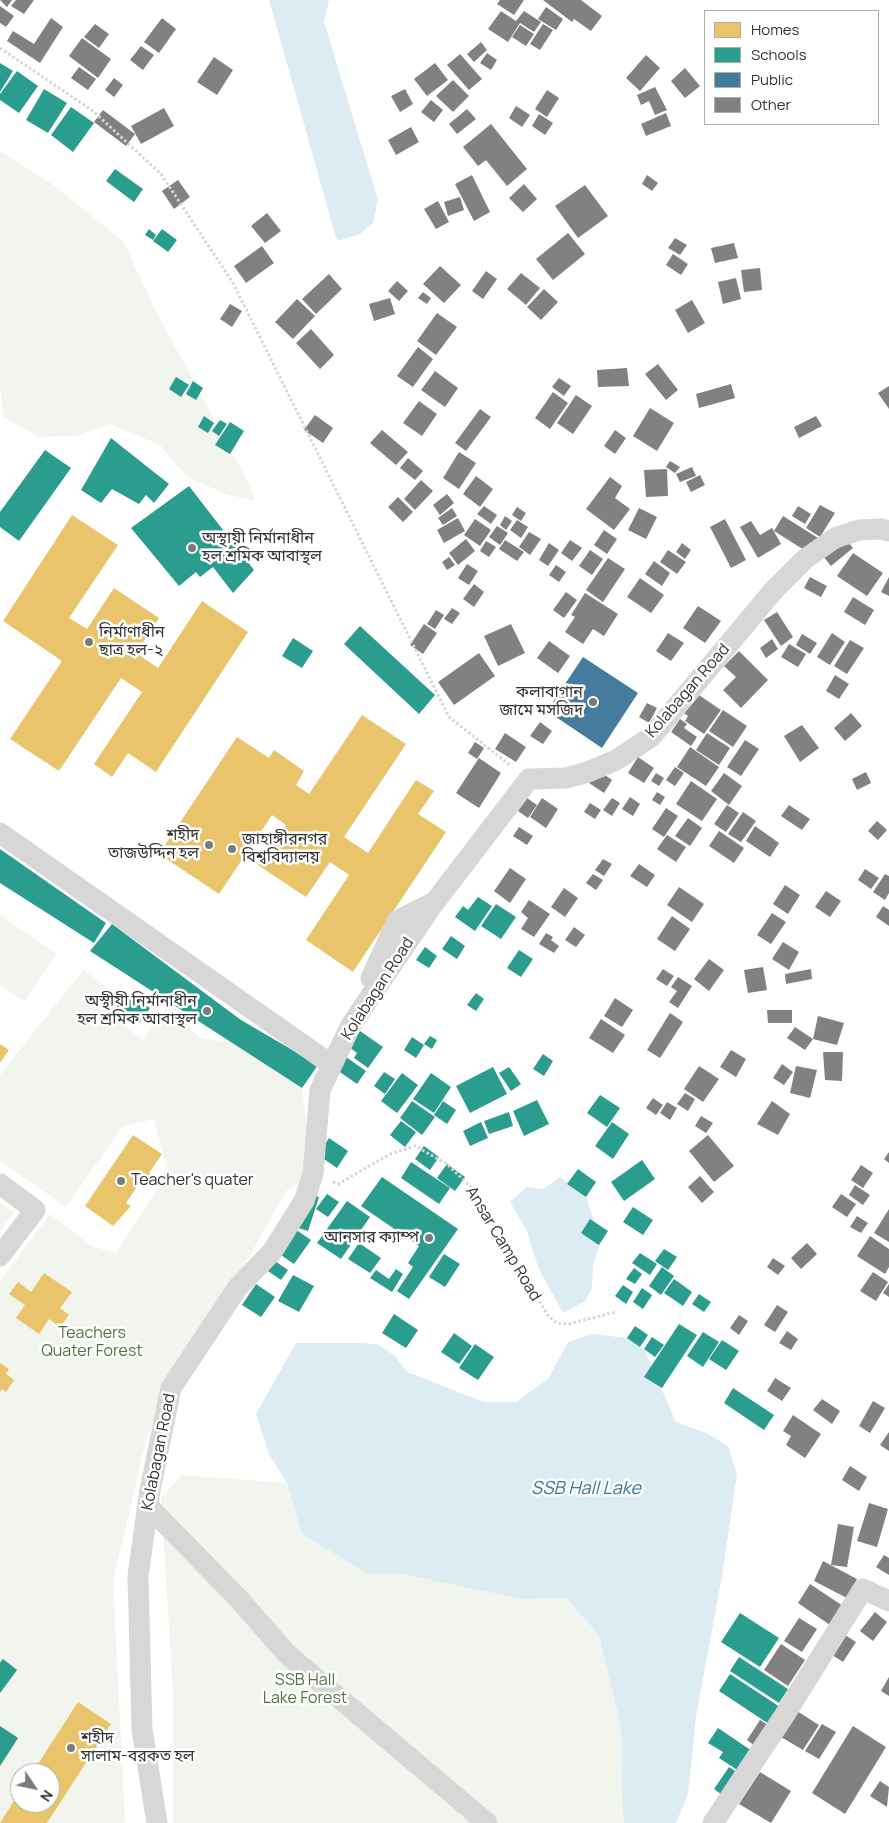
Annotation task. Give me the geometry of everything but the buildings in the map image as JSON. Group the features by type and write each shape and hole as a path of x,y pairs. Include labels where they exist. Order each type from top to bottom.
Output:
{"street":[{"name":"Kolabagan Road","path":"157,1823 142,1729 138,1576 148,1506 171,1388 238,1287 272,1252 304,1201 313,1174 320,1090 351,1025 435,902 528,779 566,778 588,772 616,760 651,737 774,590 804,559 835,538 859,530 881,529 889,531"},
{"path":"0,833 332,1065"},
{"path":"0,1184 35,1210 0,1256"},
{"path":"148,1506 237,1597 287,1654 487,1823"},
{"path":"712,1822 784,1716 863,1590 889,1601"}],"path":[{"path":"0,48 93,111 161,174 233,283 449,717 528,779"},
{"name":"Ansar Camp Road","path":"313,1174 338,1184 390,1154 415,1146 447,1164 474,1190 502,1241 549,1317 557,1323 568,1324 616,1312"}],"green space":[{"path":"0,151 52,184 123,241 157,313 249,484 255,501 225,494 186,476 160,445 110,424 75,436 39,437 4,417 0,389"},
{"path":"0,915 57,954 24,1002 0,985"},
{"name":"Teachers Quater Forest","path":"84,969 111,991 106,1012 143,1040 170,1003 199,1038 231,1042 302,1088 313,1174 287,1190 147,1436 113,1581 125,1823 47,1823 53,1813 60,1813 60,1803 111,1724 78,1702 38,1763 10,1763 10,1806 0,1822 0,1766 18,1738 0,1726 0,1281 50,1214 92,1246 116,1253 168,1172 154,1119 122,1127 66,1207 0,1161 0,1075"},
{"path":"0,1203 14,1212 0,1232"},
{"name":"SSB Hall Lake Forest","path":"182,1475 287,1483 302,1534 366,1573 397,1573 522,1599 566,1598 599,1635 621,1727 622,1797 626,1823 173,1823 173,1692 161,1498"}],"water":[{"path":"269,0 329,0 324,22 378,200 373,223 360,234 337,241"},
{"path":"560,1177 586,1197 598,1232 599,1245 593,1266 592,1288 585,1301 563,1313 538,1267 527,1231 510,1202 527,1187 543,1189"},
{"name":"SSB Hall Lake","path":"592,1334 627,1338 644,1349 676,1422 706,1433 728,1446 737,1474 722,1576 696,1717 688,1794 676,1823 624,1823 621,1727 599,1635 566,1598 522,1599 397,1573 366,1573 302,1534 287,1483 269,1454 256,1414 296,1343 362,1343 379,1345 394,1355 407,1372 484,1402 516,1402 548,1379 568,1342"}],"place":[{"name":"অস্থায়ী নির্মানাধীন হল শ্রমিক আবাস্থল","path":"192,548"},
{"name":"নির্মাণাধীন ছাত্র হল-২","path":"89,642"},
{"name":"কলাবাগান জামে মসজিদ","path":"593,702"},
{"name":"শহীদ তাজউদ্দিন হল","path":"209,845"},
{"name":"জাহাঙ্গীরনগর বিশ্ববিদ্যালয়","path":"232,849"},
{"name":"অস্থীয়ী নির্মানাধীন হল শ্রমিক আবাস্থল","path":"207,1011"},
{"name":"Teacher's quater","path":"121,1181"},
{"name":"আনসার ক্যাম্প","path":"429,1238"},
{"name":"শহীদ সালাম-বরকত হল","path":"71,1748"}]}
